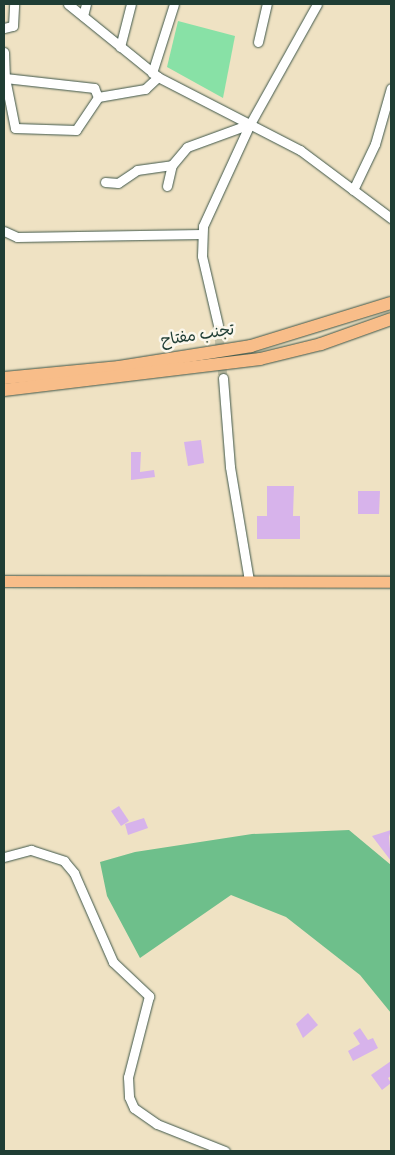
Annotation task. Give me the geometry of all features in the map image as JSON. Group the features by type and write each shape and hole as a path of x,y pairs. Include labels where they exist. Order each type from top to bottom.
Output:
{"highway":[{"name":"تجنب مفتاح","path":"4,378 119,367 252,346 391,302"},
{"name":"تجنب مفتاح","path":"4,390 260,359 321,344 391,319"}],"main road":[{"path":"4,581 391,582"}],"street":[{"path":"4,28 13,26 14,4"},
{"path":"68,4 155,75 300,150 391,218"},
{"path":"83,16 86,4"},
{"path":"120,47 131,4"},
{"path":"4,52 5,78 16,128 76,130 98,97 145,89 155,75 174,4"},
{"path":"258,42 267,4"},
{"path":"218,325 202,256 202,234 207,217 250,124 317,4"},
{"path":"5,78 94,88 98,97"},
{"path":"352,190 376,144 391,88"},
{"path":"167,186 172,165 187,147 250,124"},
{"path":"105,182 118,183 137,170 172,165"},
{"path":"4,231 17,237 202,234"},
{"path":"223,378 230,467 249,581"},
{"path":"4,857 31,850 64,861 74,873 113,962 149,996 128,1077 129,1097 134,1108 157,1124 225,1151"}],"green space":[{"path":"178,21 235,36 223,98 167,67"},
{"path":"349,830 391,865 391,1013 360,975 286,917 231,895 140,958 107,896 100,862 135,852 252,834"}],"building":[{"path":"201,440 204,463 188,466 184,442"},
{"path":"131,452 141,452 140,472 154,470 155,477 131,480"},
{"path":"267,486 294,486 293,516 300,516 300,539 257,539 257,516 267,516"},
{"path":"358,491 380,491 379,514 358,514"},
{"path":"119,806 129,821 121,826 111,811"},
{"path":"144,818 148,828 128,835 125,824"},
{"path":"391,830 389,837 391,861 372,836"},
{"path":"308,1013 318,1025 303,1038 296,1024"},
{"path":"360,1028 368,1040 373,1038 378,1048 353,1061 348,1051 360,1044 353,1033"},
{"path":"391,1061 391,1076 388,1078 391,1083 382,1090 371,1075"}],"tunnel":[{"path":"218,325 223,378"}]}
